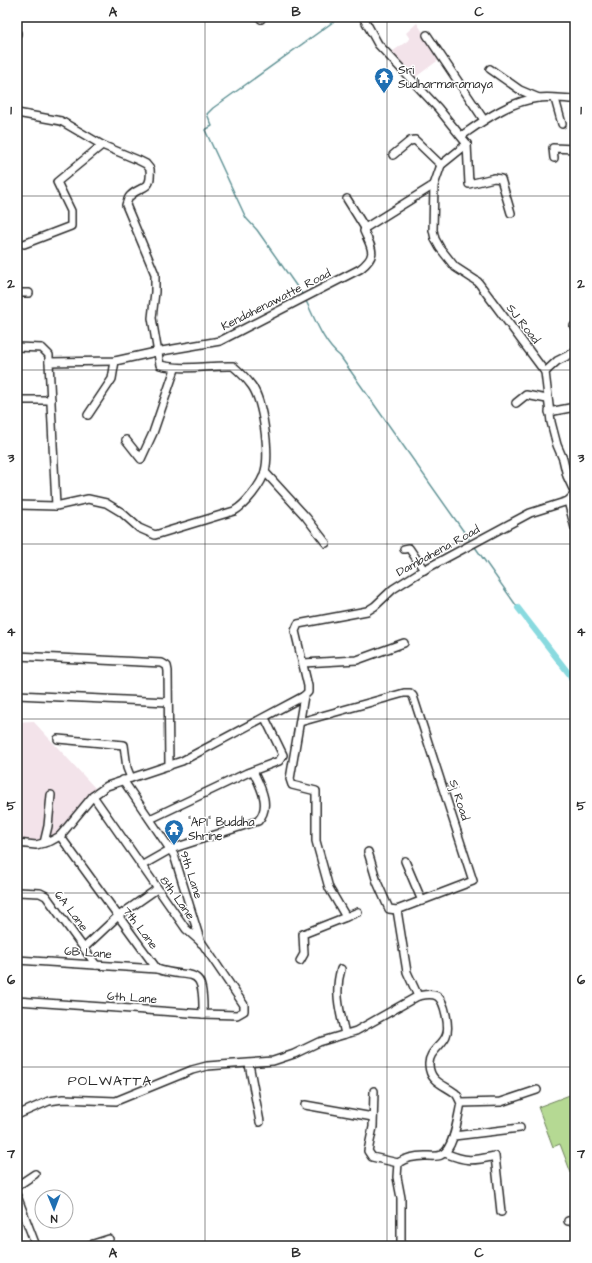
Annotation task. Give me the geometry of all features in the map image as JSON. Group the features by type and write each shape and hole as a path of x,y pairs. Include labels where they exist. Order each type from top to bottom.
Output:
{"street":[{"path":"363,17 378,44 467,144 469,184 494,178 501,179 511,213"},
{"path":"427,35 484,120"},
{"path":"490,69 520,90 539,98"},
{"path":"461,136 484,120 524,101 539,98 575,99"},
{"path":"555,99 562,124"},
{"path":"17,113 61,121 102,145 146,164 150,169 149,183 146,187 130,196 126,205 155,274 155,292 152,318 156,352 160,365 175,369 215,365 234,366 253,387 258,398 266,449 265,472 242,507 234,511 155,535 139,528 121,512 106,503 88,499 56,506 17,505"},
{"path":"393,155 410,141 415,140 441,165"},
{"path":"347,199 365,228 434,186 441,165 467,144"},
{"path":"24,244 71,226 71,211 57,182 102,145"},
{"path":"554,158 553,148 575,148"},
{"name":"SJ Road","path":"434,186 433,230 435,239 440,248 455,267 478,282 545,372"},
{"name":"Kendahenawatte Road","path":"49,362 115,361 220,341 360,269 369,262 373,256 364,231 365,228"},
{"path":"17,293 29,293"},
{"path":"17,347 42,348 48,355 56,506"},
{"path":"575,352 556,361 545,372 549,412 557,445 563,459 567,476 575,493"},
{"path":"88,415 112,379 115,361"},
{"path":"126,440 141,459 153,433 175,369"},
{"path":"516,403 526,395 547,398"},
{"path":"17,400 50,400"},
{"path":"549,412 575,407"},
{"path":"265,472 306,517 326,543"},
{"name":"Dambahena Road","path":"303,663 294,631 298,624 367,610 376,606 393,589 424,570 530,513 568,501 575,493"},
{"path":"568,501 575,528"},
{"path":"404,549 410,548 424,570"},
{"path":"17,843 36,845 51,841 60,836 93,796 107,786 182,761 304,696 308,692 308,686 303,663 357,660 404,643"},
{"path":"17,656 162,663 167,666 169,766"},
{"name":"Sj Road","path":"300,722 404,693 410,693 413,696 473,881 397,910"},
{"path":"17,695 168,702"},
{"path":"304,696 290,779 292,785 316,792 316,842 329,888 346,917"},
{"path":"150,819 253,771 279,761 283,755 265,718"},
{"name":"9th Lane","path":"58,739 124,744 127,779 150,819 171,849 202,943"},
{"path":"141,866 171,849 258,821 262,817 265,803 263,792 253,771"},
{"path":"44,843 48,826 51,795"},
{"name":"8th Lane","path":"93,796 186,929 202,943 244,1005 244,1011"},
{"name":"7th Lane","path":"60,836 117,917 157,969"},
{"path":"368,852 377,882 389,909 397,910 407,972 418,996"},
{"path":"405,861 422,901"},
{"path":"85,947 117,917 157,889"},
{"name":"6A Lane","path":"17,892 40,893 46,896 85,947 96,965"},
{"path":"300,961 304,954 303,934 358,912"},
{"name":"6B Lane","path":"17,960 157,969"},
{"path":"157,969 184,973 199,980 202,986 203,1014"},
{"path":"341,969 337,982 337,994 345,1034"},
{"path":"17,1115 48,1101 63,1099 116,1101 192,1070 207,1066 249,1064 272,1061 294,1054 319,1042 356,1031 418,996 428,994 437,996 444,1003 448,1026 446,1036 429,1059 429,1066 436,1082 456,1094 462,1103 454,1136 445,1153 440,1156 414,1156 404,1159 398,1163 372,1158 368,1151 373,1117 374,1091"},
{"name":"6th Lane","path":"17,1001 203,1014 237,1015 244,1011"},
{"path":"249,1064 260,1122"},
{"path":"462,1103 501,1102 538,1090"},
{"path":"305,1105 373,1117"},
{"path":"454,1136 520,1128"},
{"path":"445,1153 469,1161 495,1156 500,1212"},
{"path":"398,1163 397,1177 401,1198 401,1246"},
{"path":"17,1186 35,1174"},
{"path":"17,1196 36,1246"},
{"path":"87,1246 109,1239"}],"shaded area":[{"path":"417,23 440,59 413,79 389,54 410,39 406,33"},
{"path":"33,721 95,788 57,835 34,844 17,843 17,722"}],"green space":[{"path":"575,1093 575,1172 571,1173 560,1144 553,1147 538,1107"}],"waterway":[{"path":"302,294 257,230 246,218 205,130 212,126 207,114 213,108 340,17"},
{"path":"306,301 320,331 329,345 340,356 469,539"},
{"path":"475,547 518,608"},
{"path":"518,608 570,675 575,687"}],"place":[{"name":"Sri Sudharmaramaya","path":"384,94"},
{"name":"\"API\" Buddha Shrine","path":"174,846"}],"district":[{"name":"POLWATTA","path":"110,1081"}]}
